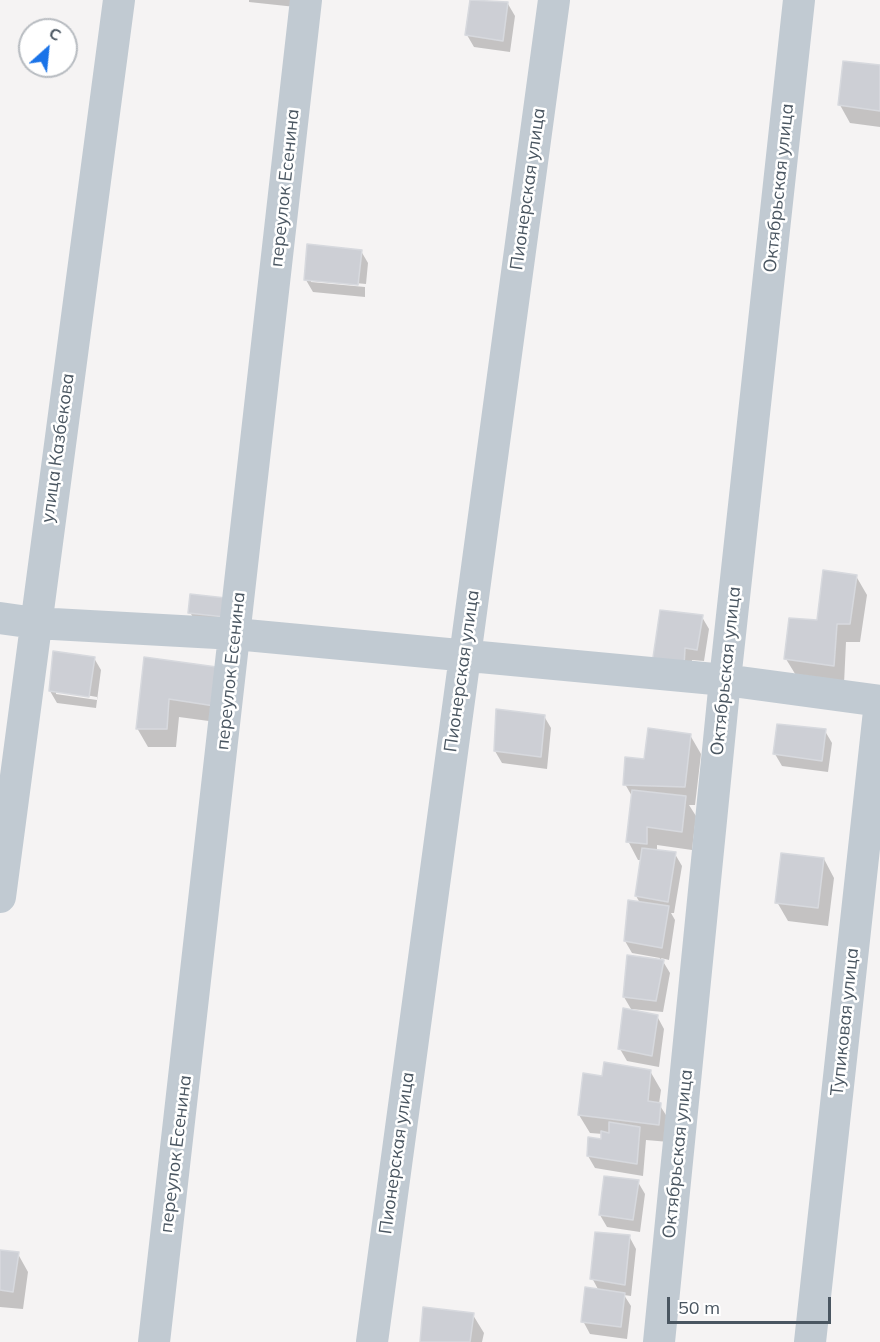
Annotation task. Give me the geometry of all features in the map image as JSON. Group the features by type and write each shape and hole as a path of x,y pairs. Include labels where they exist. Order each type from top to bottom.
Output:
{"street":[{"name":"улица Казбекова","path":"0,897 119,0"},
{"name":"переулок Есенина","path":"154,1342 306,0"},
{"name":"Пионерская улица","path":"372,1342 554,0"},
{"name":"Октябрьская улица","path":"659,1342 725,680 799,0"},
{"path":"0,618 35,623 235,634 725,680 880,701"},
{"name":"Тупиковая улица","path":"810,1342 880,701"}],"building":[{"path":"470,0 508,2 503,41 465,35"},
{"path":"843,61 880,65 880,111 838,105"},
{"path":"307,244 362,250 358,285 304,280"},
{"path":"823,570 857,575 850,624 837,624 834,666 784,659 789,618 817,620"},
{"path":"190,594 235,599 234,618 188,613"},
{"path":"660,610 703,615 697,650 685,648 684,667 652,664"},
{"path":"53,651 95,657 89,697 49,691"},
{"path":"144,657 224,668 221,707 169,699 167,729 136,729"},
{"path":"496,709 545,715 541,757 494,751"},
{"path":"777,724 826,729 822,761 773,754"},
{"path":"648,728 691,734 685,787 623,785 625,757 644,759"},
{"path":"632,790 686,796 682,832 647,827 647,844 626,842"},
{"path":"642,848 676,852 668,902 635,896"},
{"path":"781,853 824,858 818,908 775,903"},
{"path":"628,900 669,906 662,948 624,941"},
{"path":"627,955 664,960 656,1001 623,997"},
{"path":"623,1008 658,1015 652,1056 618,1049"},
{"path":"604,1062 651,1070 648,1101 661,1103 659,1125 578,1115 583,1073 602,1076"},
{"path":"609,1122 640,1127 637,1164 587,1156 588,1137 601,1139 601,1131 609,1133"},
{"path":"604,1176 639,1180 633,1220 599,1215"},
{"path":"595,1232 630,1235 625,1285 590,1279"},
{"path":"0,1250 19,1252 13,1292 0,1290"},
{"path":"585,1287 625,1293 621,1327 581,1322"},
{"path":"423,1307 474,1313 470,1342 420,1342"}]}
